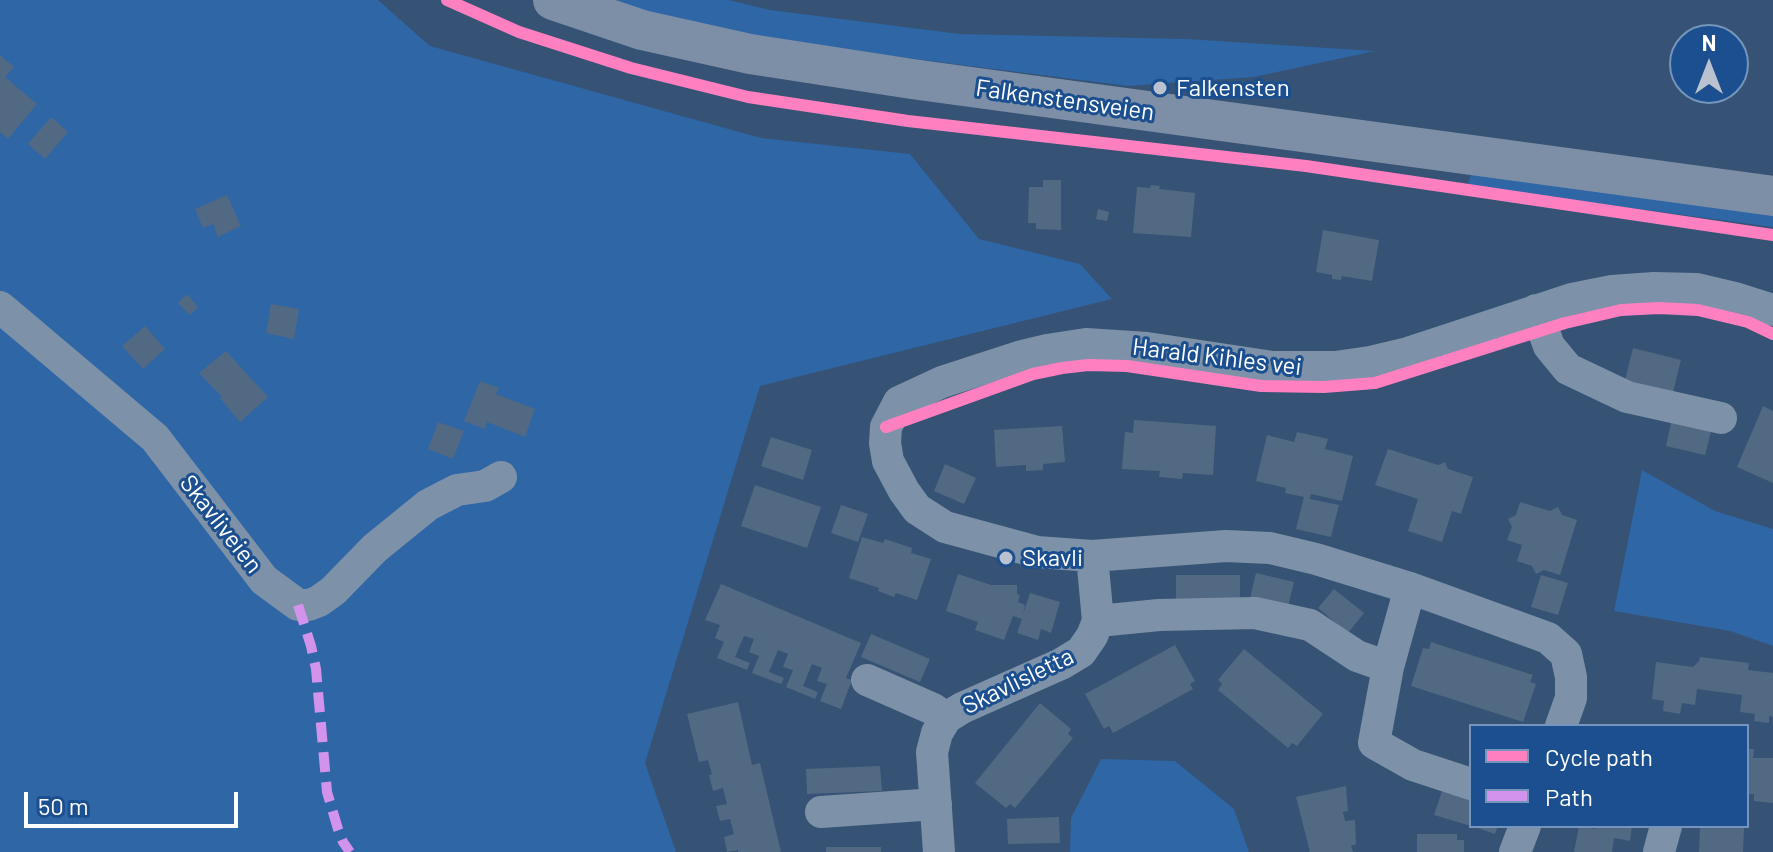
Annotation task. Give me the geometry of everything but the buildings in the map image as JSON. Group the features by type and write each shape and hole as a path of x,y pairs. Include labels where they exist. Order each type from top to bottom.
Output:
{"main road":[{"name":"Falkenstensveien","path":"553,0 642,30 765,56 928,82 1773,196"}],"street":[{"name":"Harald Kihles vei","path":"1092,556 1037,552 1007,544 945,527 917,509 888,461 886,427 899,402 942,382 1047,350 1086,344 1147,348 1273,367 1335,367 1408,353 1572,299 1612,291 1697,289 1773,310"},
{"name":"Skavliveien","path":"0,307 155,438 264,580 298,605 309,605 333,591 375,548 428,505 457,490 485,486 501,477"},
{"path":"1536,310 1549,346 1568,369 1627,397 1721,418"},
{"path":"1388,667 1357,656 1310,625 1255,613 1159,615 1098,621 1092,556 1226,546 1270,548 1410,588 1548,638 1566,654 1571,698 1562,724"},
{"path":"1410,588 1388,667 1374,743 1413,765 1469,783"},
{"name":"Skavlisletta","path":"939,852 932,752 937,733 946,718 1081,652 1098,621"},
{"path":"867,680 933,709 946,718"},
{"path":"821,812 936,804"},
{"path":"1515,852 1524,828"},
{"path":"1659,852 1665,828"}],"shaded area":[{"path":"0,0 378,0 430,46 761,138 910,154 979,239 1080,264 1112,299 760,386 645,763 676,852 0,852"},
{"path":"594,0 729,0 770,10 960,34 1187,39 1375,51 1254,77 1128,86 694,31"},
{"path":"1472,172 1773,215 1773,227 1467,186"},
{"path":"1642,470 1715,511 1773,529 1773,646 1730,631 1614,611"},
{"path":"1101,759 1175,761 1234,809 1249,852 1070,852 1071,818"}],"marked path":[{"path":"298,605 316,669 327,792 338,829 350,852"}],"cycle path":[{"path":"447,0 519,32 631,68 748,97 908,121 1306,166 1773,235"},
{"path":"886,427 1033,374 1088,365 1127,366 1261,386 1324,387 1375,383 1565,323 1621,310 1698,310 1748,322 1773,334"}],"place":[{"name":"Falkensten","path":"1160,88"},
{"name":"Skavli","path":"1006,558"}]}
